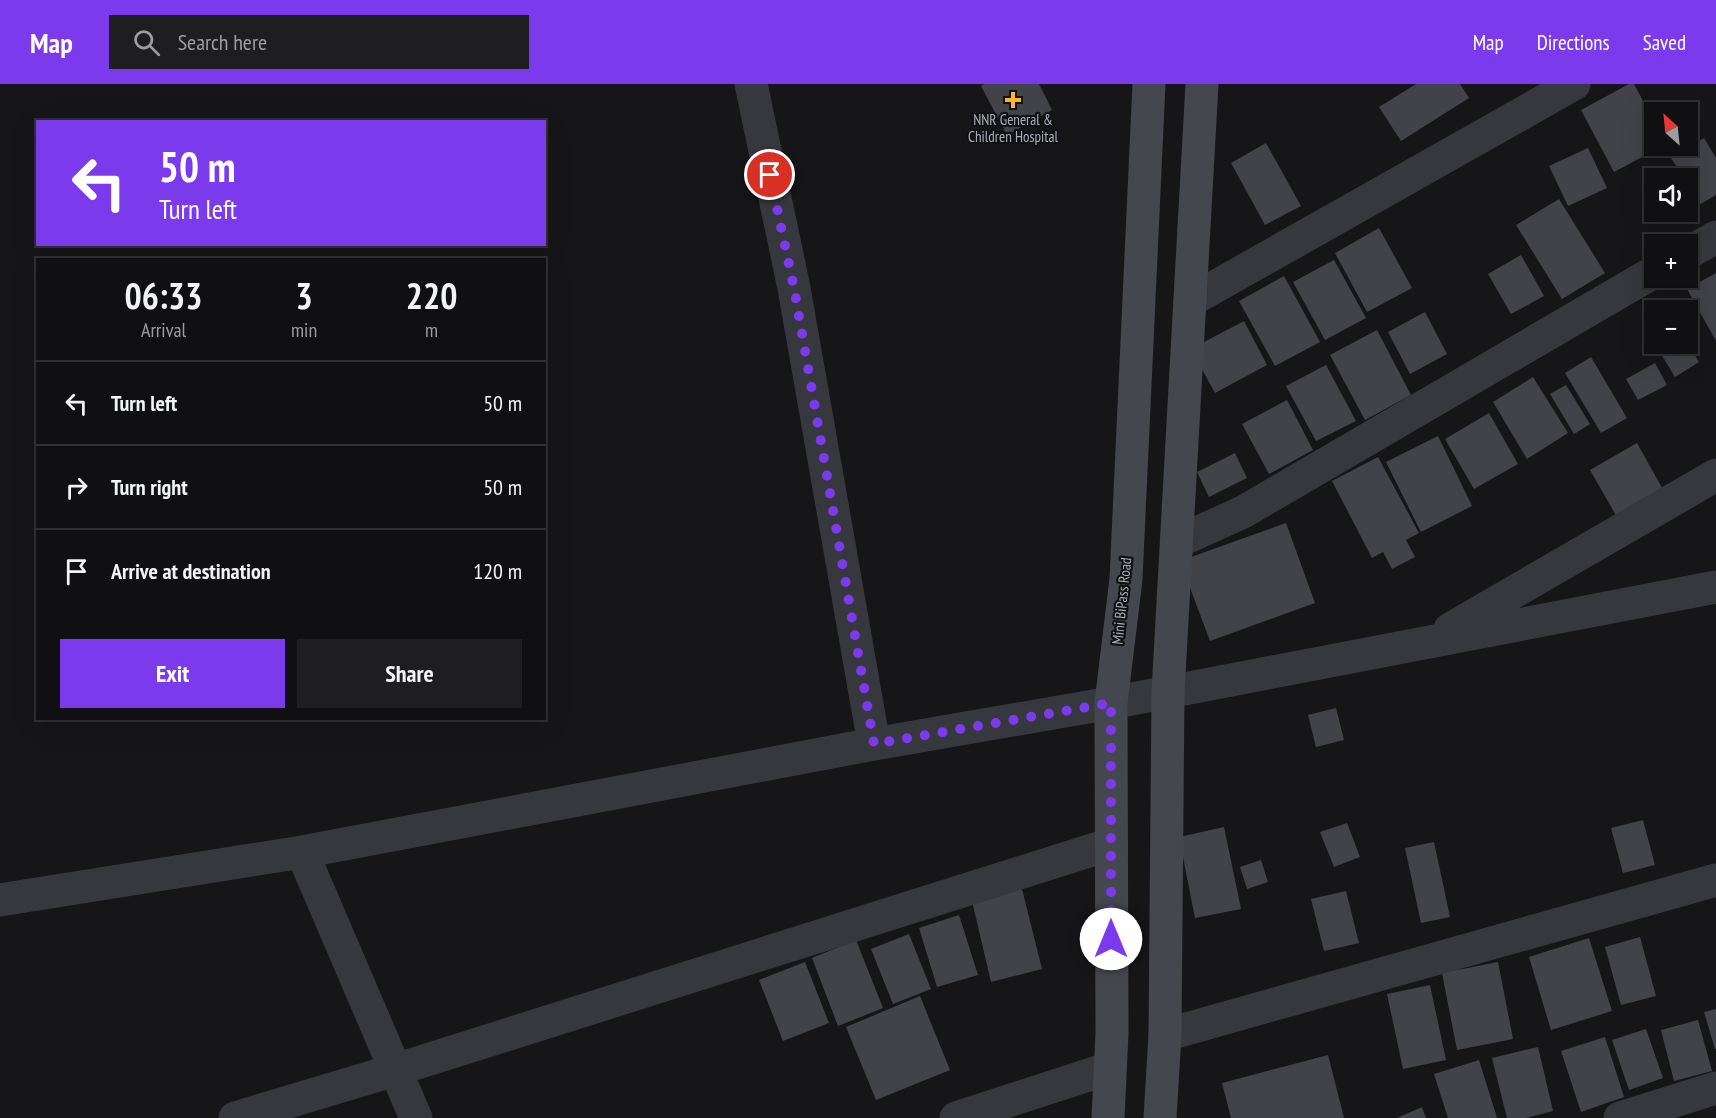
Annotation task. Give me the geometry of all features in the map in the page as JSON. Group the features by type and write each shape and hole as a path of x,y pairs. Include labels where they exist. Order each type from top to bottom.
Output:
{"street":[{"path":"751,84 794,288 874,744"},
{"name":"Mini BiPass Road","path":"1108,1118 1112,1034 1111,703 1126,579 1149,84"},
{"path":"1160,1118 1165,1035 1168,692 1202,84"},
{"path":"1190,301 1574,84"},
{"path":"1698,247 1716,237"},
{"path":"1177,542 1243,512 1644,278"},
{"path":"1428,641 1716,475"},
{"path":"0,900 302,852 874,744 1111,703 1716,587"},
{"path":"235,1118 395,1070 1111,844"},
{"path":"302,852 416,1118"},
{"path":"1165,1035 1716,880"},
{"path":"956,1118 1110,1068"},
{"path":"1620,1118 1716,1088"}],"building":[{"path":"984,84 1039,84 1052,110 1007,135 981,86"},
{"path":"1416,84 1460,84 1469,98 1401,141 1379,107"},
{"path":"1629,84 1634,84 1644,102 1644,156 1614,172 1581,110"},
{"path":"1704,138 1716,158 1716,195 1699,205 1698,168 1678,168 1671,158 1698,156 1698,142"},
{"path":"1266,143 1301,206 1265,225 1231,163"},
{"path":"1588,148 1607,188 1568,206 1549,166"},
{"path":"1559,199 1605,273 1562,299 1516,225"},
{"path":"1379,228 1412,288 1367,312 1335,253"},
{"path":"1521,255 1544,296 1511,314 1488,274"},
{"path":"1334,260 1366,318 1325,340 1293,282"},
{"path":"1716,273 1716,341 1698,309 1698,300 1693,300 1687,289 1698,288 1698,283"},
{"path":"1284,276 1320,342 1275,366 1239,301"},
{"path":"1425,312 1447,354 1410,374 1388,332"},
{"path":"1244,321 1267,365 1215,393 1191,349"},
{"path":"1377,330 1411,395 1365,420 1330,355"},
{"path":"1661,354 1694,354 1699,362 1675,377"},
{"path":"1591,357 1627,418 1601,433 1565,373"},
{"path":"1655,363 1667,385 1638,400 1626,379"},
{"path":"1326,365 1356,421 1316,441 1286,386"},
{"path":"1533,377 1568,433 1527,459 1493,402"},
{"path":"1566,385 1590,424 1574,434 1550,394"},
{"path":"1287,400 1313,450 1269,474 1242,424"},
{"path":"1489,413 1518,464 1474,489 1445,439"},
{"path":"1438,436 1472,506 1421,532 1386,462"},
{"path":"1637,443 1671,504 1625,531 1590,470"},
{"path":"1235,453 1247,478 1209,497 1197,472"},
{"path":"1378,457 1419,533 1406,540 1415,557 1392,569 1383,552 1372,558 1332,481"},
{"path":"1286,523 1315,603 1210,641 1180,561"},
{"path":"1336,708 1344,740 1316,747 1308,715"},
{"path":"1643,820 1655,865 1623,873 1611,828"},
{"path":"1347,823 1360,857 1334,867 1320,832"},
{"path":"1224,827 1241,909 1195,918 1179,837"},
{"path":"1434,842 1450,917 1421,923 1405,848"},
{"path":"1261,860 1268,882 1247,889 1240,867"},
{"path":"1022,889 1042,969 991,982 972,901"},
{"path":"1346,891 1359,943 1324,951 1311,899"},
{"path":"959,915 978,975 937,987 919,928"},
{"path":"909,934 931,989 893,1004 871,949"},
{"path":"1640,937 1656,996 1621,1005 1605,947"},
{"path":"1589,938 1612,1011 1551,1030 1529,957"},
{"path":"856,940 883,1008 838,1026 812,958"},
{"path":"805,962 829,1023 783,1041 759,980"},
{"path":"1498,962 1513,1039 1457,1050 1442,973"},
{"path":"1430,985 1446,1060 1403,1069 1387,994"},
{"path":"920,996 950,1070 876,1100 846,1027"},
{"path":"1716,1009 1716,1049 1715,1049 1704,1012"},
{"path":"1698,1020 1712,1071 1674,1081 1661,1030"},
{"path":"1646,1029 1663,1078 1629,1090 1612,1040"},
{"path":"1605,1037 1624,1097 1581,1112 1561,1051"},
{"path":"1538,1047 1553,1111 1526,1118 1507,1118 1492,1058"},
{"path":"1328,1055 1344,1118 1231,1118 1222,1083"},
{"path":"1479,1060 1497,1118 1448,1118 1434,1074"},
{"path":"1422,1107 1426,1118 1397,1118"}],"place":[{"name":"NNR General & Children Hospital","path":"1013,100"}],"route":[{"path":"770,175 794,288 874,744 1111,703 1111,939"}]}
